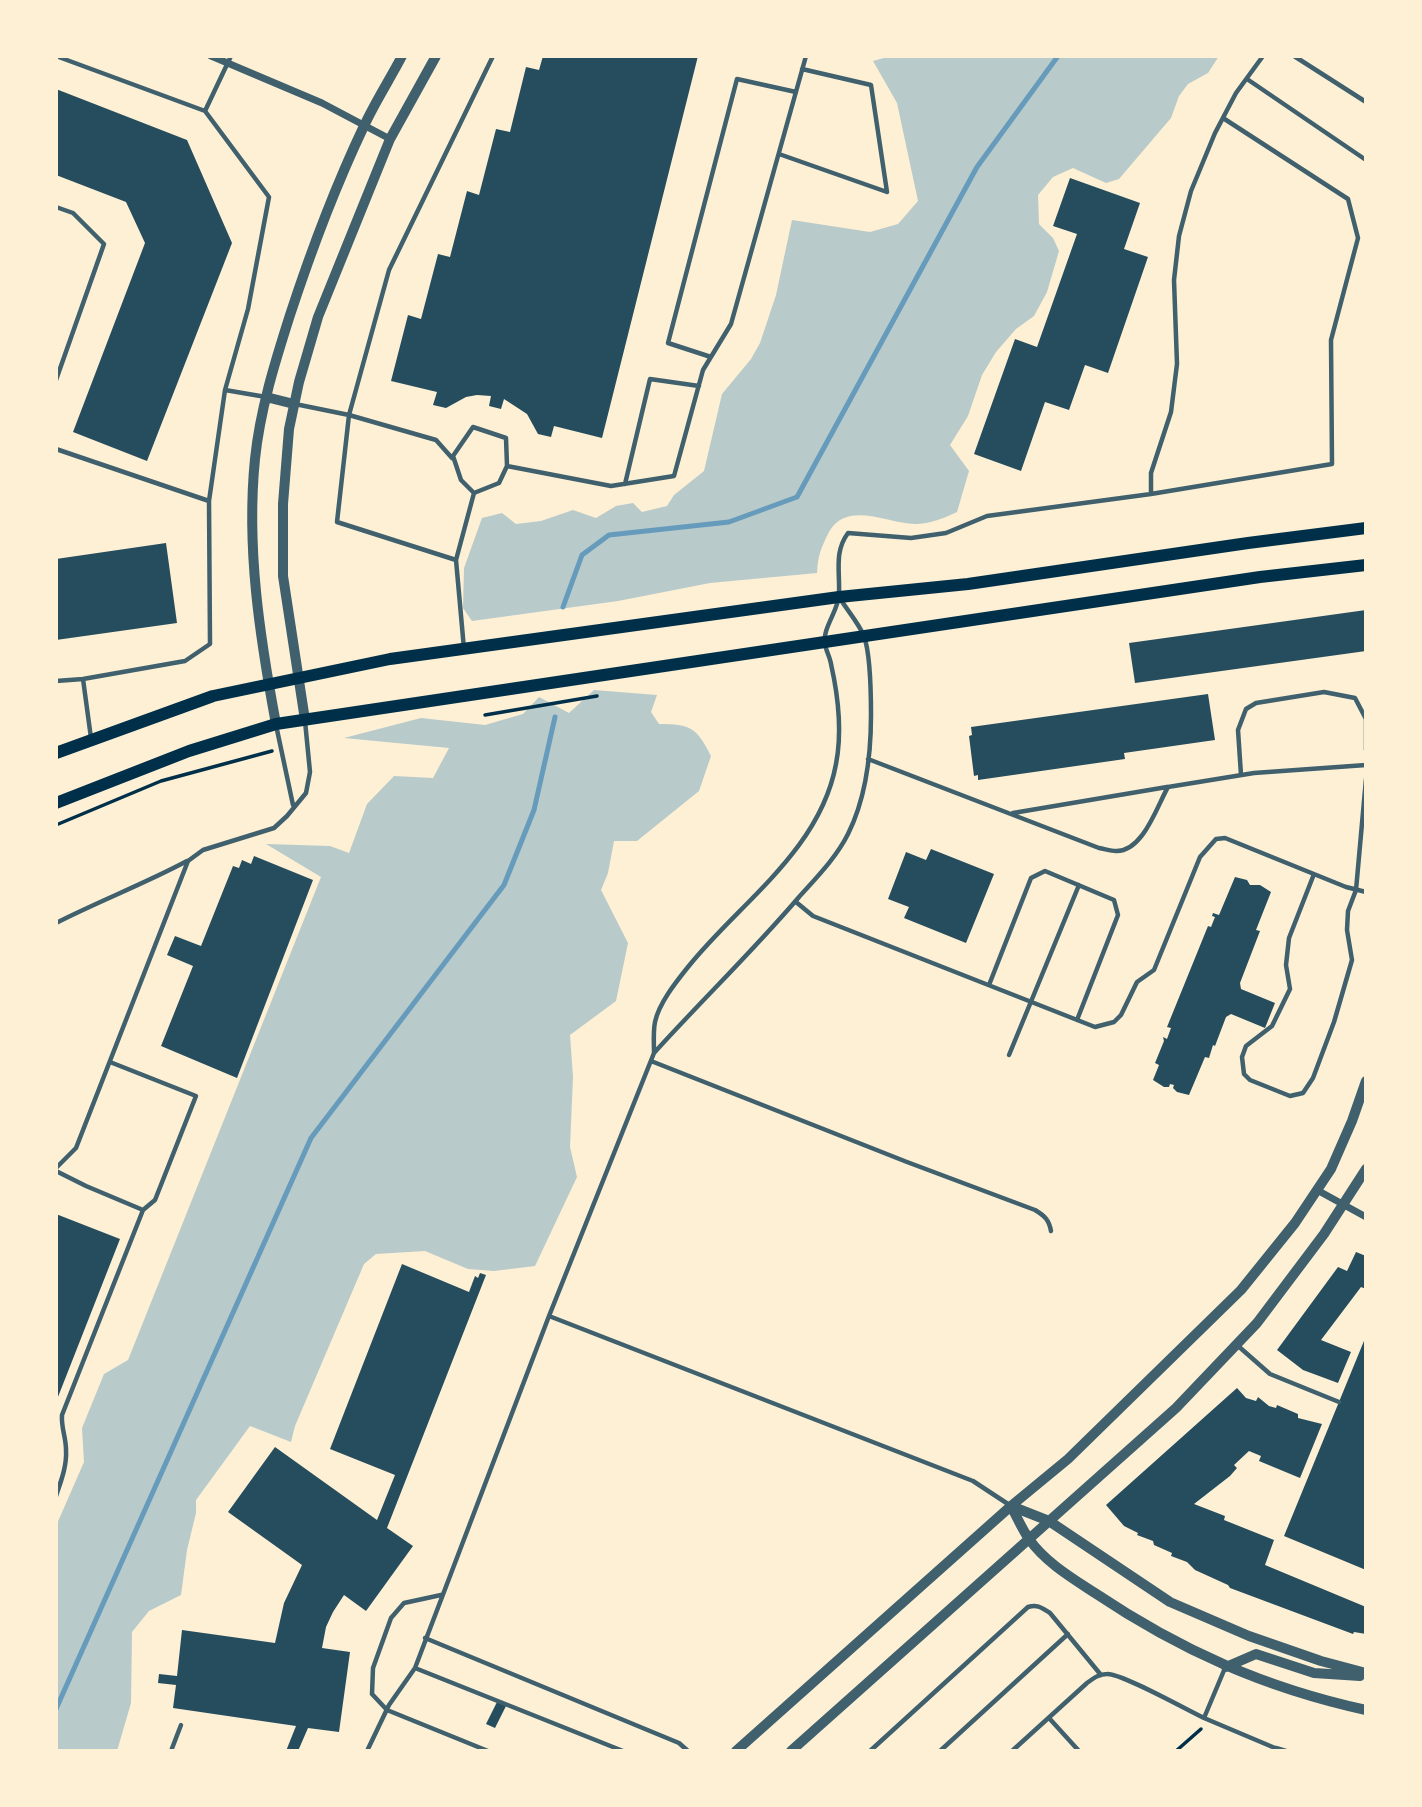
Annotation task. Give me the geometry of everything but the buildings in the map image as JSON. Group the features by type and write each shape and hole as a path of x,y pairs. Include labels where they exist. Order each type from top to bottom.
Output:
{"main road":[{"path":"56,752 213,696 390,659 839,597 968,584 1366,528"},
{"path":"56,803 189,751 276,724 1260,577 1366,565"}],"street":[{"path":"211,56 230,59 390,139"},
{"path":"276,724 258,611 254,561 255,460 266,397 304,272 364,126 402,56"},
{"path":"305,720 283,576 282,504 289,429 318,317 390,139 436,56"},
{"path":"266,397 294,404"},
{"path":"736,1751 1011,1506 1068,1459 1241,1290 1295,1223 1331,1169 1366,1081"},
{"path":"791,1751 1176,1408 1257,1323 1366,1169"},
{"path":"1317,1190 1366,1217"},
{"path":"1011,1506 1049,1521 1170,1602 1250,1636 1366,1675"},
{"path":"1011,1506 1029,1539 1063,1572 1130,1617 1226,1667 1273,1685 1366,1710"},
{"path":"1226,1667 1256,1654 1314,1673 1366,1675"}],"lane":[{"path":"56,56 205,111 269,197 248,309 225,390 209,501 210,644 185,661 83,679 56,681"},
{"path":"456,560 337,522 349,415 389,271 493,56"},
{"path":"507,466 611,486 674,476 703,370 731,324 806,56"},
{"path":"1151,494 1152,473 1171,412 1177,364 1174,280 1179,236 1191,191 1223,118 1236,93 1263,56"},
{"path":"1294,56 1366,102"},
{"path":"205,111 230,59"},
{"path":"779,154 887,192 871,85 802,69"},
{"path":"711,357 668,343 737,79 796,92"},
{"path":"1247,79 1366,160"},
{"path":"654,1054 655,1021 678,980 701,950 802,840 814,823 829,791 836,765 838,741 835,690 824,642 839,597 837,557 848,533 911,538 946,533 987,516 1151,494 1332,464 1331,340 1358,238 1348,199 1223,118"},
{"path":"56,207 73,213 104,244 56,380"},
{"path":"625,484 650,379 699,386"},
{"path":"225,390 266,397"},
{"path":"294,404 349,415 436,440 455,461"},
{"path":"473,427 506,438 507,466 499,483 474,493 461,480 453,456 473,427"},
{"path":"56,449 209,501"},
{"path":"464,649 456,560 474,493"},
{"path":"368,1751 387,1710 415,1668 549,1316 654,1054 826,867 847,835 859,807 869,760 871,691 864,636 839,597"},
{"path":"83,679 91,739"},
{"path":"1241,775 1237,730 1246,709 1256,703 1324,692 1355,698 1366,719 1366,750"},
{"path":"56,923 93,904 153,880 203,850 274,828 306,793 310,772 305,720"},
{"path":"276,724 293,806"},
{"path":"869,760 1099,848 1119,852 1133,846 1146,831 1168,787"},
{"path":"1013,813 1241,775 1366,765"},
{"path":"1314,874 1289,938 1286,965 1290,989 1272,1026 1246,1046 1242,1057 1244,1073 1250,1080 1290,1096 1303,1093 1310,1084 1334,1022 1352,960 1347,930 1348,911 1356,890 1366,779"},
{"path":"796,902 813,916 1095,1027 1114,1022 1121,1015 1137,982 1154,970 1200,857 1216,839 1225,838 1366,892"},
{"path":"143,1210 86,1186 56,1169 76,1148 188,860"},
{"path":"989,985 1031,878 1045,871 1114,900 1118,915 1077,1020"},
{"path":"1009,1055 1079,886"},
{"path":"651,1061 1035,1210 1049,1222 1051,1231"},
{"path":"56,1496 65,1472 66,1449 61,1428 62,1415 143,1210 155,1200 196,1096 110,1062"},
{"path":"549,1316 973,1480 1011,1506"},
{"path":"1236,1345 1270,1374 1339,1402"},
{"path":"442,1595 404,1603 391,1618 373,1668 372,1693 387,1710 488,1751"},
{"path":"870,1751 1028,1607 1037,1605 1050,1613 1101,1675"},
{"path":"940,1751 1068,1634"},
{"path":"425,1638 679,1743 688,1751"},
{"path":"1204,1718 1226,1667"},
{"path":"415,1668 624,1751"},
{"path":"1012,1751 1087,1683 1101,1675 1113,1674 1204,1718 1286,1751"},
{"path":"1049,1718 1079,1751"},
{"path":"171,1751 181,1725"}],"path":[{"path":"485,715 597,696"},
{"path":"56,825 161,781 282,748"},
{"path":"1176,1751 1200,1729 1204,1718"}],"shaded area":[{"path":"891,56 1219,56 1208,73 1188,84 1179,96 1171,118 1119,179 1106,183 1073,168 1053,177 1038,195 1039,224 1053,238 1059,251 1047,292 1034,316 1016,329 996,352 982,375 968,416 950,445 969,471 957,512 931,522 915,524 869,516 846,517 837,522 829,532 820,552 817,573 710,583 618,601 472,621 463,608 464,568 482,518 502,513 516,524 541,521 573,510 596,518 616,506 633,503 642,512 667,506 674,495 704,471 722,394 751,359 760,343 776,295 792,220 870,232 898,224 918,201 897,103 873,61"},
{"path":"594,690 657,695 651,712 659,724 679,725 692,730 711,756 699,791 637,841 614,841 608,873 601,890 628,943 616,1001 570,1035 573,1077 570,1147 577,1177 535,1266 494,1271 468,1269 425,1251 376,1254 364,1264 295,1426 291,1442 250,1426 196,1500 181,1595 149,1611 132,1632 131,1703 117,1751 56,1751 56,1526 84,1462 82,1428 104,1374 128,1360 321,877 266,844 330,846 349,853 367,804 394,776 433,778 449,748 344,738 421,718 485,725 523,714 539,697 569,713"}],"waterway":[{"path":"563,607 582,555 609,535 729,522 797,497 977,167 1058,56"},
{"path":"56,1709 311,1138 504,885 534,810 555,717"}]}
